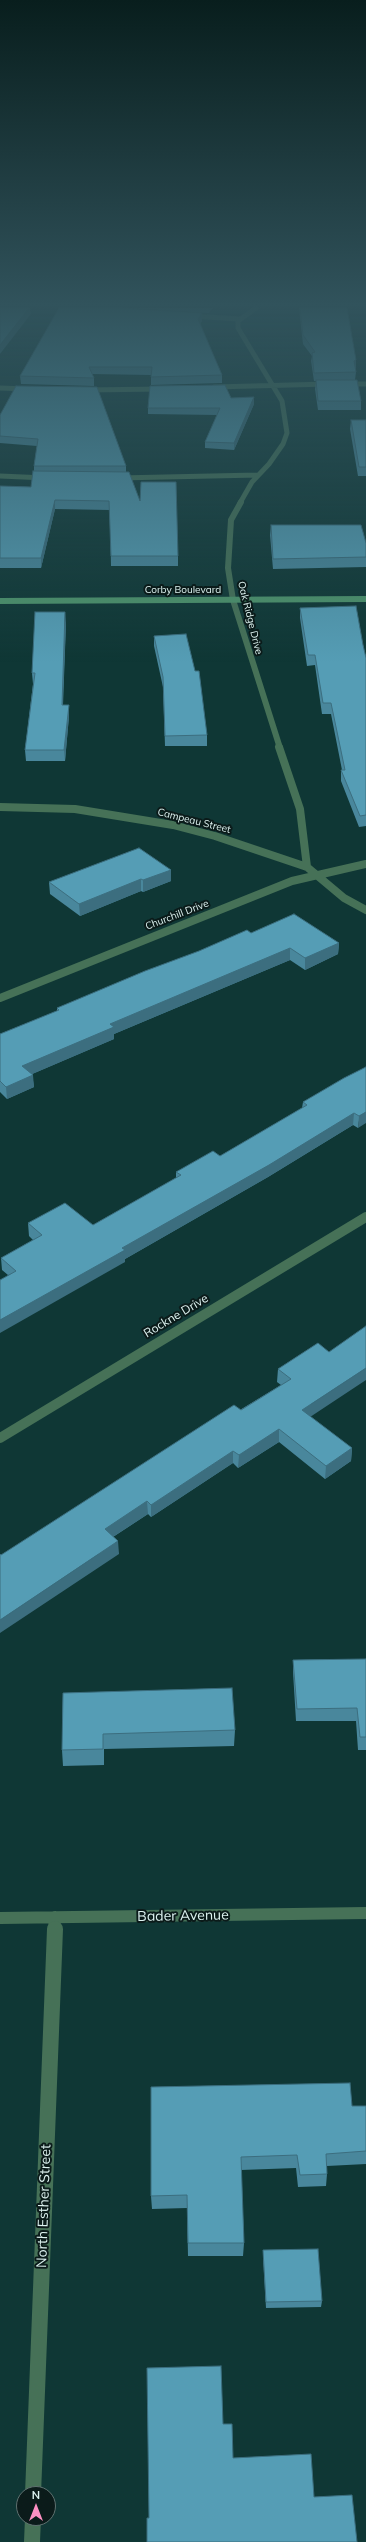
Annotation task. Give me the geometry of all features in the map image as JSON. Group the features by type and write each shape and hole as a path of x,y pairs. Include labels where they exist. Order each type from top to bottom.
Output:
{"street":[{"name":"Oak Ridge Drive","path":"287,427 283,444 258,475 240,501 231,520 228,568 233,600 279,752 300,809 307,867"},
{"path":"110,478 258,475"},
{"path":"0,476 56,478"},
{"name":"Corby Boulevard","path":"0,601 366,599"},
{"name":"Campeau Street","path":"0,807 75,809 173,824 271,854 307,867 314,875 344,898 366,910"},
{"name":"Churchill Drive","path":"0,998 292,881 366,864"},
{"name":"Rockne Drive","path":"0,1438 366,1217"},
{"name":"Bader Avenue","path":"0,1918 366,1913"},
{"name":"North Esther Street","path":"33,2486 55,1918"},
{"path":"32,2526 32,2542"}],"building":[{"path":"0,427 112,427 126,466 34,466 38,439 0,436"},
{"path":"212,427 241,427 234,443 205,442"},
{"path":"352,427 366,427 366,467 359,467"},
{"path":"33,471 129,472 140,501 141,482 176,482 178,556 111,556 109,501 55,500 41,558 0,558 0,486 31,487"},
{"path":"271,525 361,525 366,543 366,557 273,559"},
{"path":"356,606 366,658 366,815 360,816 341,770 345,770 331,703 323,703 315,655 308,655 300,608"},
{"path":"35,612 65,612 62,705 69,705 64,750 25,750 35,673 32,673"},
{"path":"186,634 195,671 199,671 207,735 165,736 163,677 154,636"},
{"path":"139,848 171,870 143,880 141,879 79,904 49,882"},
{"path":"294,914 339,943 305,958 290,948 110,1024 114,1027 22,1066 33,1075 6,1087 0,1081 0,1034 59,1010 57,1008 145,971 199,951 247,930 251,933"},
{"path":"366,1067 366,1112 359,1116 354,1113 269,1165 122,1248 125,1250 0,1320 0,1280 16,1271 1,1258 42,1235 28,1223 65,1203 93,1225 181,1175 176,1172 213,1151 220,1156 307,1105 303,1102"},
{"path":"366,1326 366,1368 302,1410 352,1448 326,1466 279,1429 239,1455 233,1451 151,1505 147,1501 105,1529 118,1541 0,1620 0,1554 1,1555 234,1405 241,1410 291,1379 278,1369 318,1343 329,1352"},
{"path":"366,1659 366,1737 360,1737 357,1708 297,1709 293,1660"},
{"path":"232,1688 235,1730 103,1734 103,1749 62,1750 63,1693"},
{"path":"350,2083 352,2106 366,2106 366,2151 326,2154 327,2174 300,2175 297,2155 241,2157 244,2243 188,2243 187,2195 151,2196 151,2087"},
{"path":"318,2249 322,2301 266,2302 263,2250"},
{"path":"221,2366 223,2424 232,2424 233,2458 311,2454 314,2497 352,2495 357,2542 147,2542 147,2518 149,2518 147,2368"}]}
